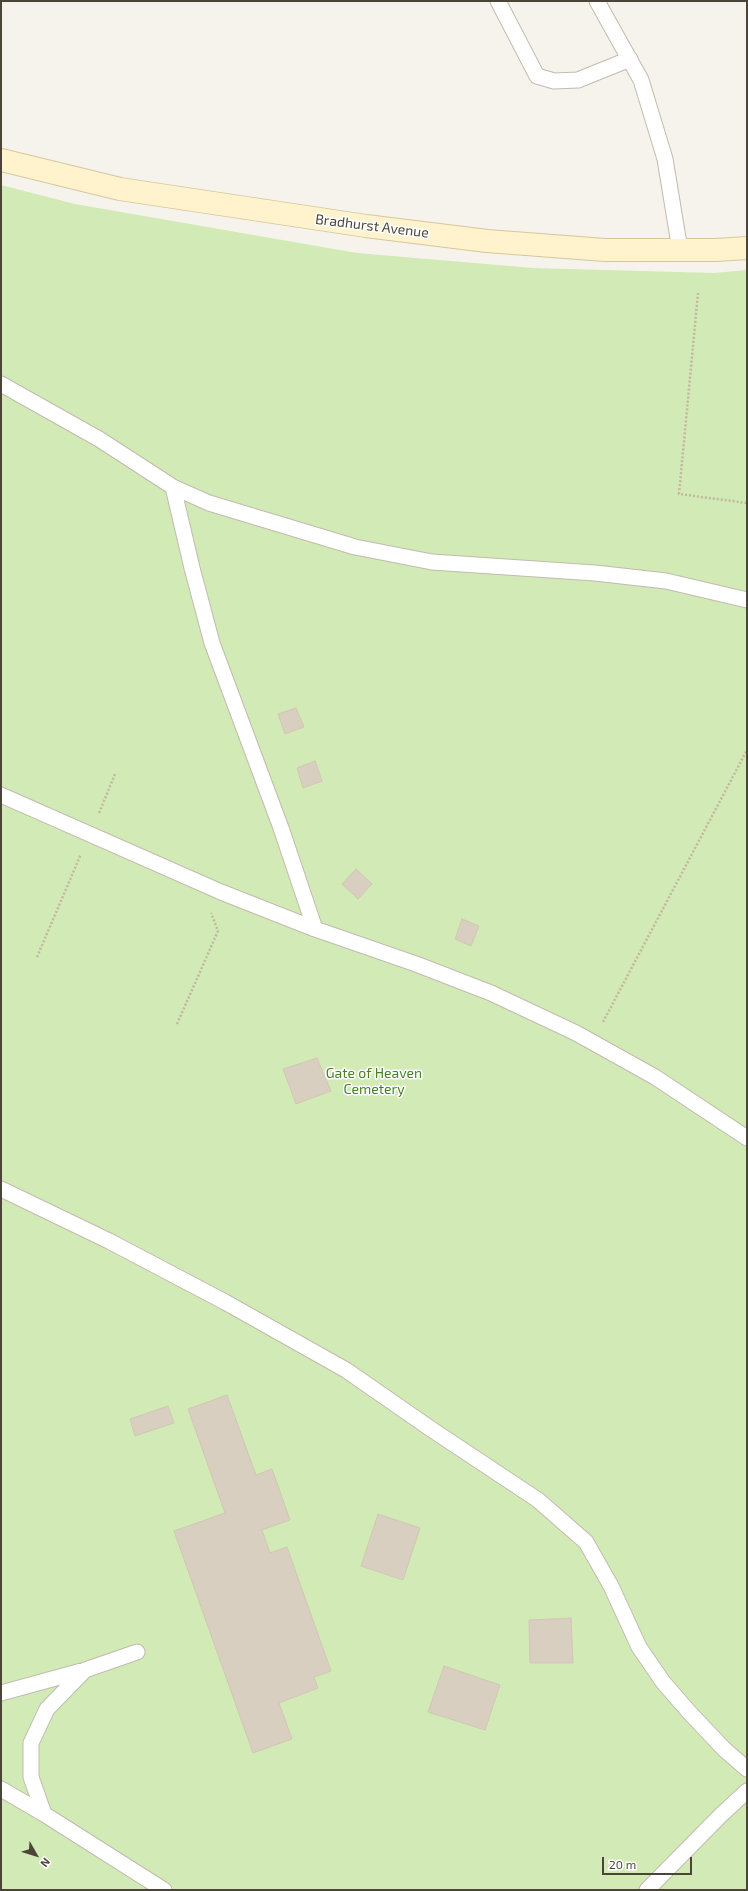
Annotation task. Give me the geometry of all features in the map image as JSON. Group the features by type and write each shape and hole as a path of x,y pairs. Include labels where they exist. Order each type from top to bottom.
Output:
{"main road":[{"name":"Bradhurst Avenue","path":"1,160 120,189 366,226 487,241 605,250 747,248"}],"lane":[{"path":"498,1 537,76 554,81 578,80 630,59"},
{"path":"597,1 641,80 665,159 680,250"},
{"path":"1,384 99,439 173,487 209,503 355,547 432,562 595,573 666,581 747,600"},
{"path":"173,487 192,568 212,643 281,828 315,929"},
{"path":"1,795 200,883 315,929 416,964 491,994 592,1042 655,1076 747,1138"},
{"path":"1,1189 136,1255 225,1302 346,1370 538,1500 586,1542 610,1586 639,1647 663,1682 714,1738 747,1768"},
{"path":"1,1693 85,1670 137,1652"},
{"path":"44,1814 30,1777 31,1743 47,1709 85,1670"},
{"path":"1,1789 44,1814 164,1890"},
{"path":"647,1890 721,1815 747,1791"}],"path":[{"path":"698,293 679,494 747,503"},
{"path":"592,1042 747,750"},
{"path":"37,957 115,774"},
{"path":"177,1024 218,931 200,883"}],"green space":[{"name":"Gate of Heaven Cemetery","path":"1,185 75,204 357,253 533,268 714,273 747,270 747,1890 1,1890"}],"building":[{"path":"296,708 304,727 285,734 278,714"},
{"path":"315,761 322,781 303,788 297,768"},
{"path":"356,869 372,884 358,899 342,884"},
{"path":"462,919 479,926 471,946 455,939"},
{"path":"317,1058 331,1091 296,1104 283,1069"},
{"path":"227,1395 256,1475 272,1469 290,1520 262,1530 270,1553 287,1547 331,1671 314,1677 318,1688 279,1703 292,1739 253,1753 174,1531 225,1513 188,1409"},
{"path":"168,1406 174,1423 135,1436 130,1419"},
{"path":"378,1514 420,1528 403,1580 361,1566"},
{"path":"571,1618 573,1663 530,1663 529,1620"},
{"path":"444,1666 500,1685 485,1730 428,1712"}]}
